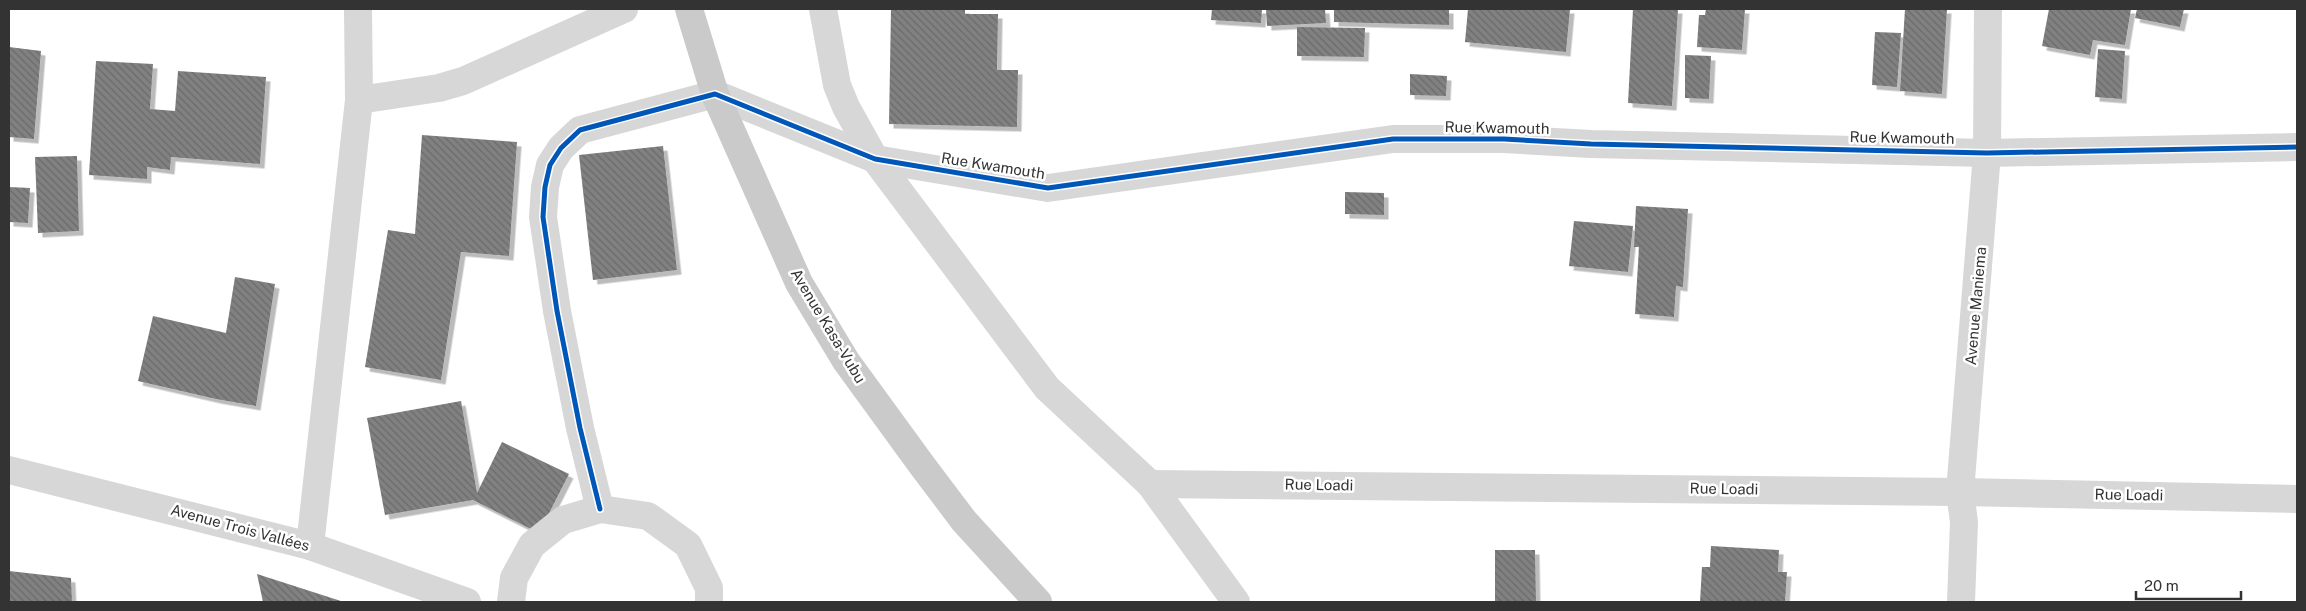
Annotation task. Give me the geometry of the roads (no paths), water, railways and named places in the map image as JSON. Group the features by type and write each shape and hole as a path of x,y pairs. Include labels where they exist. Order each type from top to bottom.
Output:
{"main road":[{"name":"Avenue Kasa-Vubu","path":"689,9 714,94 799,283 846,361 964,521 1038,602"}],"street":[{"path":"310,546 359,100 358,9"},
{"path":"359,100 439,88 463,82 624,9"},
{"path":"823,9 837,84 846,107 875,159 1047,388 1150,484 1236,602"},
{"name":"Avenue Maniema","path":"1961,602 1964,522 1960,492 1987,153 1988,9"},
{"path":"600,509 578,419 557,311 547,245 543,217 544,187 550,165 561,148 580,130 714,94"},
{"name":"Rue Kwamouth","path":"714,94 875,159 1048,188 1393,139 1504,140 1591,144 1987,153 2297,146"},
{"name":"Avenue Trois Vallées","path":"9,470 310,546 467,602"},
{"name":"Rue Loadi","path":"1150,484 1960,492 2297,499"},
{"path":"511,602 514,578 532,544 563,520 600,509 648,516 688,544 709,588 709,602"}]}
